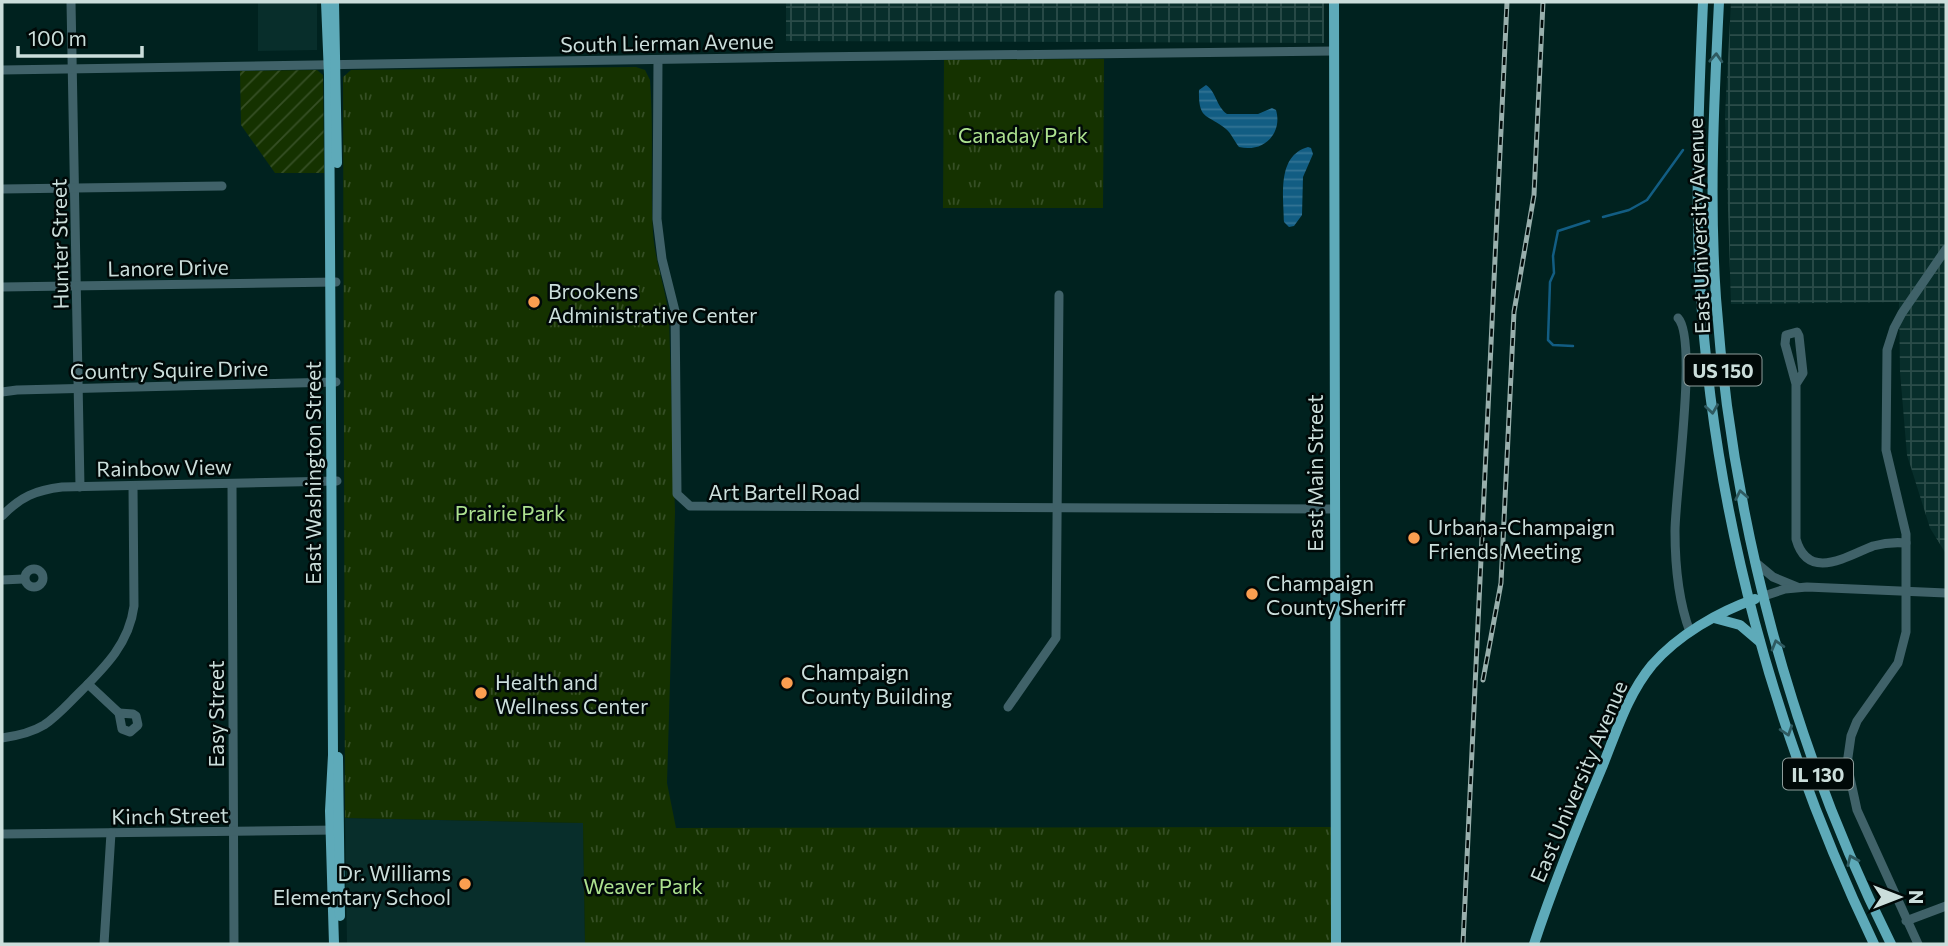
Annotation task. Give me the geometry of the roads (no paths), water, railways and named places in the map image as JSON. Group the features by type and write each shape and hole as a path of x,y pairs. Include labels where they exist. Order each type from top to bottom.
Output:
{"main road":[{"name":"East Washington Street","path":"326,2 331,65"},
{"name":"East Washington Street","path":"334,2 331,65 336,830 334,944"},
{"name":"East Main Street","path":"1334,2 1336,944"},
{"name":"East University Avenue","path":"1703,2 1697,166 1700,284 1718,451 1749,601"},
{"name":"East University Avenue","path":"1534,944 1624,712 1642,679 1653,664 1690,632 1764,596 1730,430 1716,298 1712,166 1719,2"},
{"name":"IL 130","path":"1764,596 1814,763 1850,856 1891,944"},
{"path":"1749,601 1760,642"},
{"path":"1714,618 1740,625 1760,642"},
{"name":"IL 130","path":"1760,642 1810,798 1874,944"},
{"name":"East Washington Street","path":"336,830 340,944"}],"street":[{"name":"Hunter Street","path":"71,2 80,486"},
{"name":"South Lierman Avenue","path":"2,71 1334,51"},
{"name":"Art Bartell Road","path":"658,60 657,219 662,259 676,311 676,479 679,498 695,508 1334,509"},
{"path":"2,189 222,186"},
{"path":"1917,944 1857,810 1847,764 1851,736 1857,721 1891,675 1906,632 1906,543 1886,450 1887,350 1902,313 1946,249"},
{"name":"Lanore Drive","path":"2,287 333,282"},
{"path":"1008,706 1056,638 1059,295"},
{"path":"1678,318 1682,321 1684,332 1686,376 1676,497 1675,546 1681,607 1690,632"},
{"path":"1796,384 1803,373 1799,336 1797,332 1791,332 1786,335 1785,344 1796,384 1796,539 1801,551 1812,561 1829,563 1875,546 1906,543"},
{"name":"Country Squire Drive","path":"2,392 333,382"},
{"name":"Rainbow View","path":"2,516 15,503 35,491 80,486 334,481"},
{"name":"Easy Street","path":"232,484 234,944"},
{"path":"2,738 44,725 118,652 133,618 133,486"},
{"path":"1755,562 1773,577 1799,588"},
{"path":"2,580 23,579"},
{"path":"1764,596 1799,588 1946,593"},
{"path":"88,684 120,713"},
{"name":"Kinch Street","path":"2,835 336,830"},
{"path":"104,944 111,833"},
{"path":"1906,921 1946,906"}],"water":[{"path":"1206,85 1227,114 1258,114 1272,108 1276,110 1277,127 1274,134 1256,147 1239,147 1228,131 1202,112 1199,90"},
{"path":"1308,147 1313,154 1303,177 1302,215 1294,226 1289,227 1284,222 1283,190 1286,168 1298,152"}],"waterway":[{"path":"1603,217 1629,210 1647,200 1683,150"},
{"path":"1573,346 1553,345 1548,340 1553,256 1558,231 1589,221"}],"railway":[{"path":"1463,944 1507,2"},
{"path":"1483,680 1501,583 1514,312 1534,195 1543,2"}],"place":[{"name":"Brookens Administrative Center","path":"534,302"},
{"name":"Urbana-Champaign Friends Meeting","path":"1414,538"},
{"name":"Champaign County Sheriff","path":"1252,594"},
{"name":"Champaign County Building","path":"787,683"},
{"name":"Health and Wellness Center","path":"481,693"},
{"name":"Dr. Williams Elementary School","path":"465,884"}],"park label":[{"name":"Canaday Park","path":"1023,134"},
{"name":"Prairie Park","path":"510,512"},
{"name":"Weaver Park","path":"643,885"}]}
